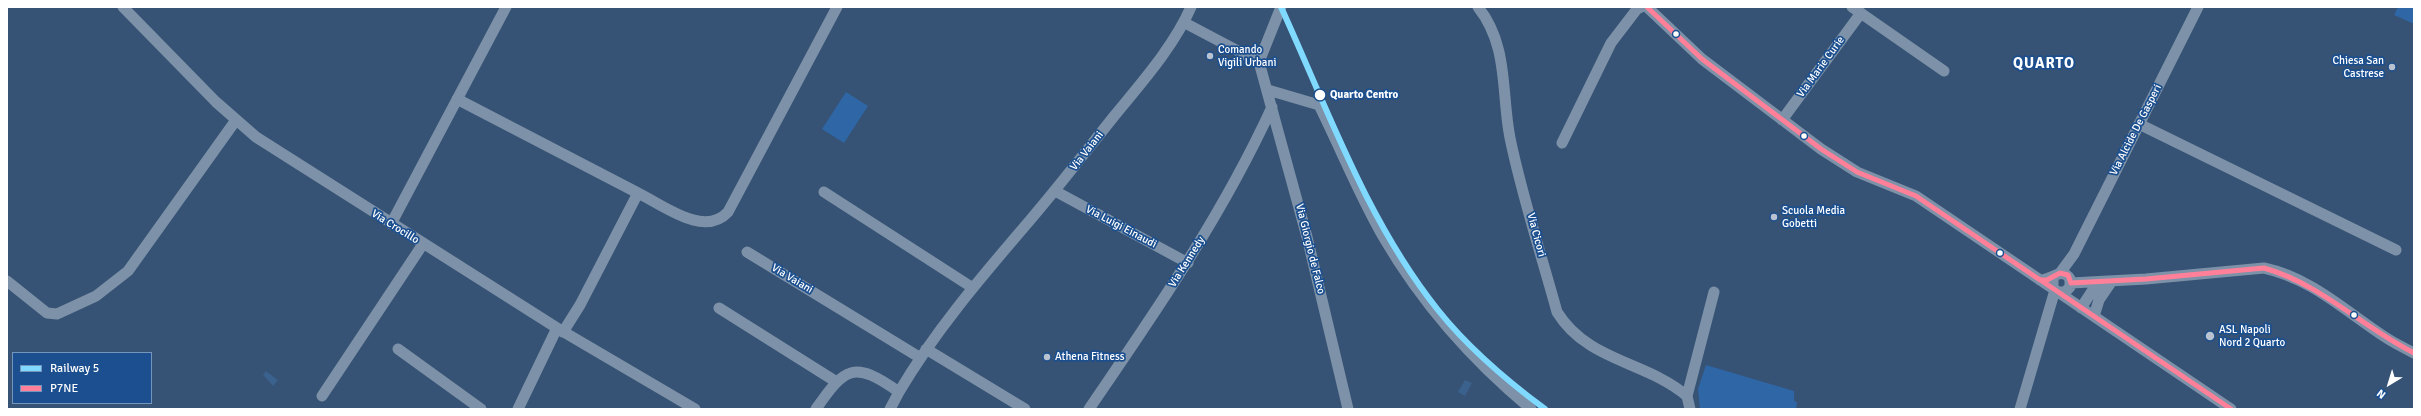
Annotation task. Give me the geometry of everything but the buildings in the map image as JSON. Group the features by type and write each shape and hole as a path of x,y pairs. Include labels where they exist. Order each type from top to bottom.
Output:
{"street":[{"name":"Via Crocillo","path":"123,7 216,102 256,137 678,405 695,409"},
{"path":"391,224 506,7"},
{"path":"457,99 638,193 700,223 715,222 724,216 837,7"},
{"name":"Via Vaiani","path":"890,409 923,353 973,288 1055,191 1185,23 1191,7"},
{"path":"1185,23 1259,62 1281,7"},
{"name":"Via Cicori","path":"1478,7 1490,22 1502,64 1510,137 1557,312 1565,324 1590,346 1672,385 1687,396"},
{"path":"1562,143 1611,43 1633,14 1641,7"},
{"path":"1647,7 1702,59 1782,120 1857,172 1916,196 2231,409"},
{"name":"Via Alcide De Gasperi","path":"2056,275 2074,254 2198,7"},
{"path":"1856,10 1944,70"},
{"name":"Via Marie Curie","path":"1782,120 1856,10"},
{"name":"Via Giorgio de Falco","path":"1259,62 1268,90 1309,244 1348,409"},
{"path":"1268,90 1319,105 1383,236 1427,303 1481,366 1531,409"},
{"name":"Via Kennedy","path":"1088,409 1188,264 1246,164 1272,107"},
{"path":"7,281 43,309 57,314 96,296 128,271 236,120"},
{"path":"2139,124 2396,250"},
{"name":"Via Luigi Einaudi","path":"1055,191 1188,264"},
{"path":"824,192 973,288"},
{"path":"518,409 560,330 580,305 638,193"},
{"path":"322,396 423,244"},
{"name":"Via Vaiani","path":"747,252 923,353"},
{"name":"Via Alcide De Gasperi","path":"2071,281 2074,254"},
{"path":"2071,281 2098,282 2264,268 2282,272 2330,297 2384,337 2414,353"},
{"path":"2040,280 2056,275 2068,275 2071,281"},
{"path":"2020,409 2055,290 2052,285 2056,275"},
{"path":"2055,290 2065,292 2071,281"},
{"path":"2094,316 2101,296 2112,281"},
{"path":"2081,308 2098,282"},
{"path":"1690,409 1687,396 1714,292"},
{"path":"719,308 835,382"},
{"path":"398,349 481,409"},
{"path":"923,353 1025,409"},
{"path":"816,409 835,382 849,374 868,373 876,376 899,392"}],"shaded area":[{"path":"2398,7 2414,7 2414,24 2394,15"},
{"path":"846,92 868,106 844,143 822,129"},
{"path":"1706,365 1794,391 1794,401 1797,402 1796,409 1700,409 1698,389"},
{"path":"266,371 278,380 273,386 263,375"},
{"path":"1465,380 1472,383 1465,396 1458,392"}],"rail line":[{"name":"5","path":"1281,7 1350,164 1390,240 1413,276 1438,310 1462,338 1516,387 1545,409"}],"transit line":[{"name":"P7NE","path":"1647,7 1702,59 1821,149 1857,172 1916,196 2040,280 2047,280 2060,273 2068,275 2071,283 2146,279 2264,268 2285,275 2304,284 2395,343 2414,353"},
{"name":"P7NE","path":"2039,279 2231,409"}],"place":[{"name":"Comando Vigili Urbani","path":"1210,56"},
{"name":"Chiesa San Castrese","path":"2392,67"},
{"name":"Quarto Centro","path":"1320,95"},
{"name":"Scuola Media Gobetti","path":"1774,217"},
{"name":"ASL Napoli Nord 2 Quarto","path":"2210,336"},
{"name":"Athena Fitness","path":"1047,357"}],"district":[{"name":"QUARTO","path":"2044,64"}]}
